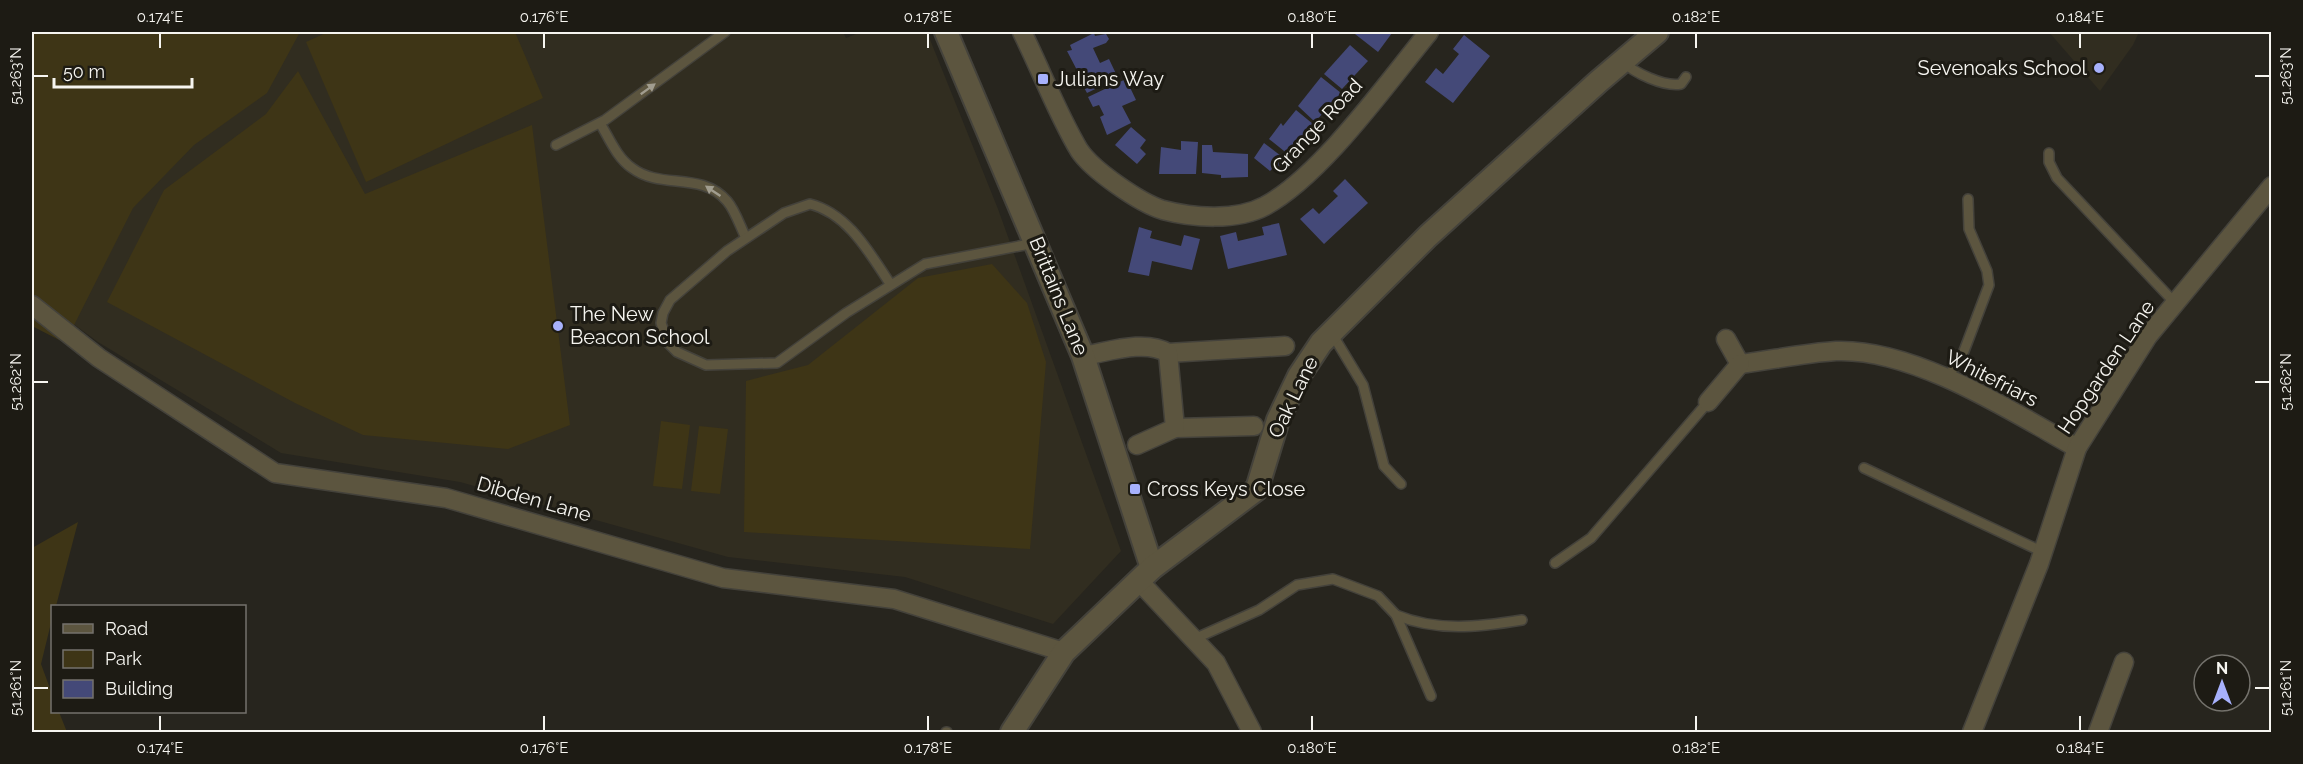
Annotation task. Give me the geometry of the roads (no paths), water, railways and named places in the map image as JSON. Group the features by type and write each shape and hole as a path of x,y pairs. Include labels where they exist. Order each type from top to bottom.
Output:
{"street":[{"name":"Brittains Lane","path":"946,32 1038,242 1083,356 1145,574"},
{"name":"Grange Road","path":"1022,32 1080,152 1124,190 1146,204 1176,213 1202,216 1232,215 1263,207 1296,185 1350,127 1429,32"},
{"name":"Oak Lane","path":"1012,732 1064,652 1145,574 1257,489 1278,420 1299,376 1321,342 1428,236 1622,61 1658,32"},
{"name":"Hopgarden Lane","path":"1971,732 2043,552 2077,448 2148,336 2271,186"},
{"name":"Dibden Lane","path":"32,305 99,358 275,474 446,498 723,578 894,599 1064,652"},
{"path":"1708,402 1740,364 1726,339"},
{"path":"1083,356 1143,347 1161,349 1168,353 1285,346"},
{"name":"Whitefriars","path":"1740,364 1837,351 1874,355 1948,377 2077,448"},
{"path":"1168,353 1175,428"},
{"path":"1137,445 1175,428 1254,426"},
{"path":"1145,574 1194,639 1216,663 1252,732"},
{"path":"2098,732 2124,662"}],"lane":[{"path":"556,145 600,123 725,32"},
{"path":"1622,61 1634,70 1671,85 1681,84 1686,77"},
{"path":"600,123 622,159 632,169 647,176 705,185 715,191 727,201 746,238"},
{"path":"2049,153 2049,162 2057,178 2175,303"},
{"path":"1948,377 1964,351 1989,285 1987,271 1969,229 1968,199"},
{"path":"891,285 859,238 823,208 810,204 784,213 727,251 670,300 661,323 668,343 677,352 706,364 738,366 777,363 846,313 926,264 1038,242"},
{"path":"1331,332 1363,385 1384,466 1401,484"},
{"path":"1555,563 1591,538 1708,402"},
{"path":"1864,468 2043,552"},
{"path":"1194,639 1259,610 1297,585 1333,579 1378,596 1396,615 1431,696"},
{"path":"1396,615 1410,621 1444,627 1485,626 1522,620"}],"place":[{"name":"Sevenoaks School","path":"2099,68"},
{"name":"Julians Way","path":"1043,79"},
{"name":"The New Beacon School","path":"558,326"},
{"name":"Cross Keys Close","path":"1135,489"}]}
